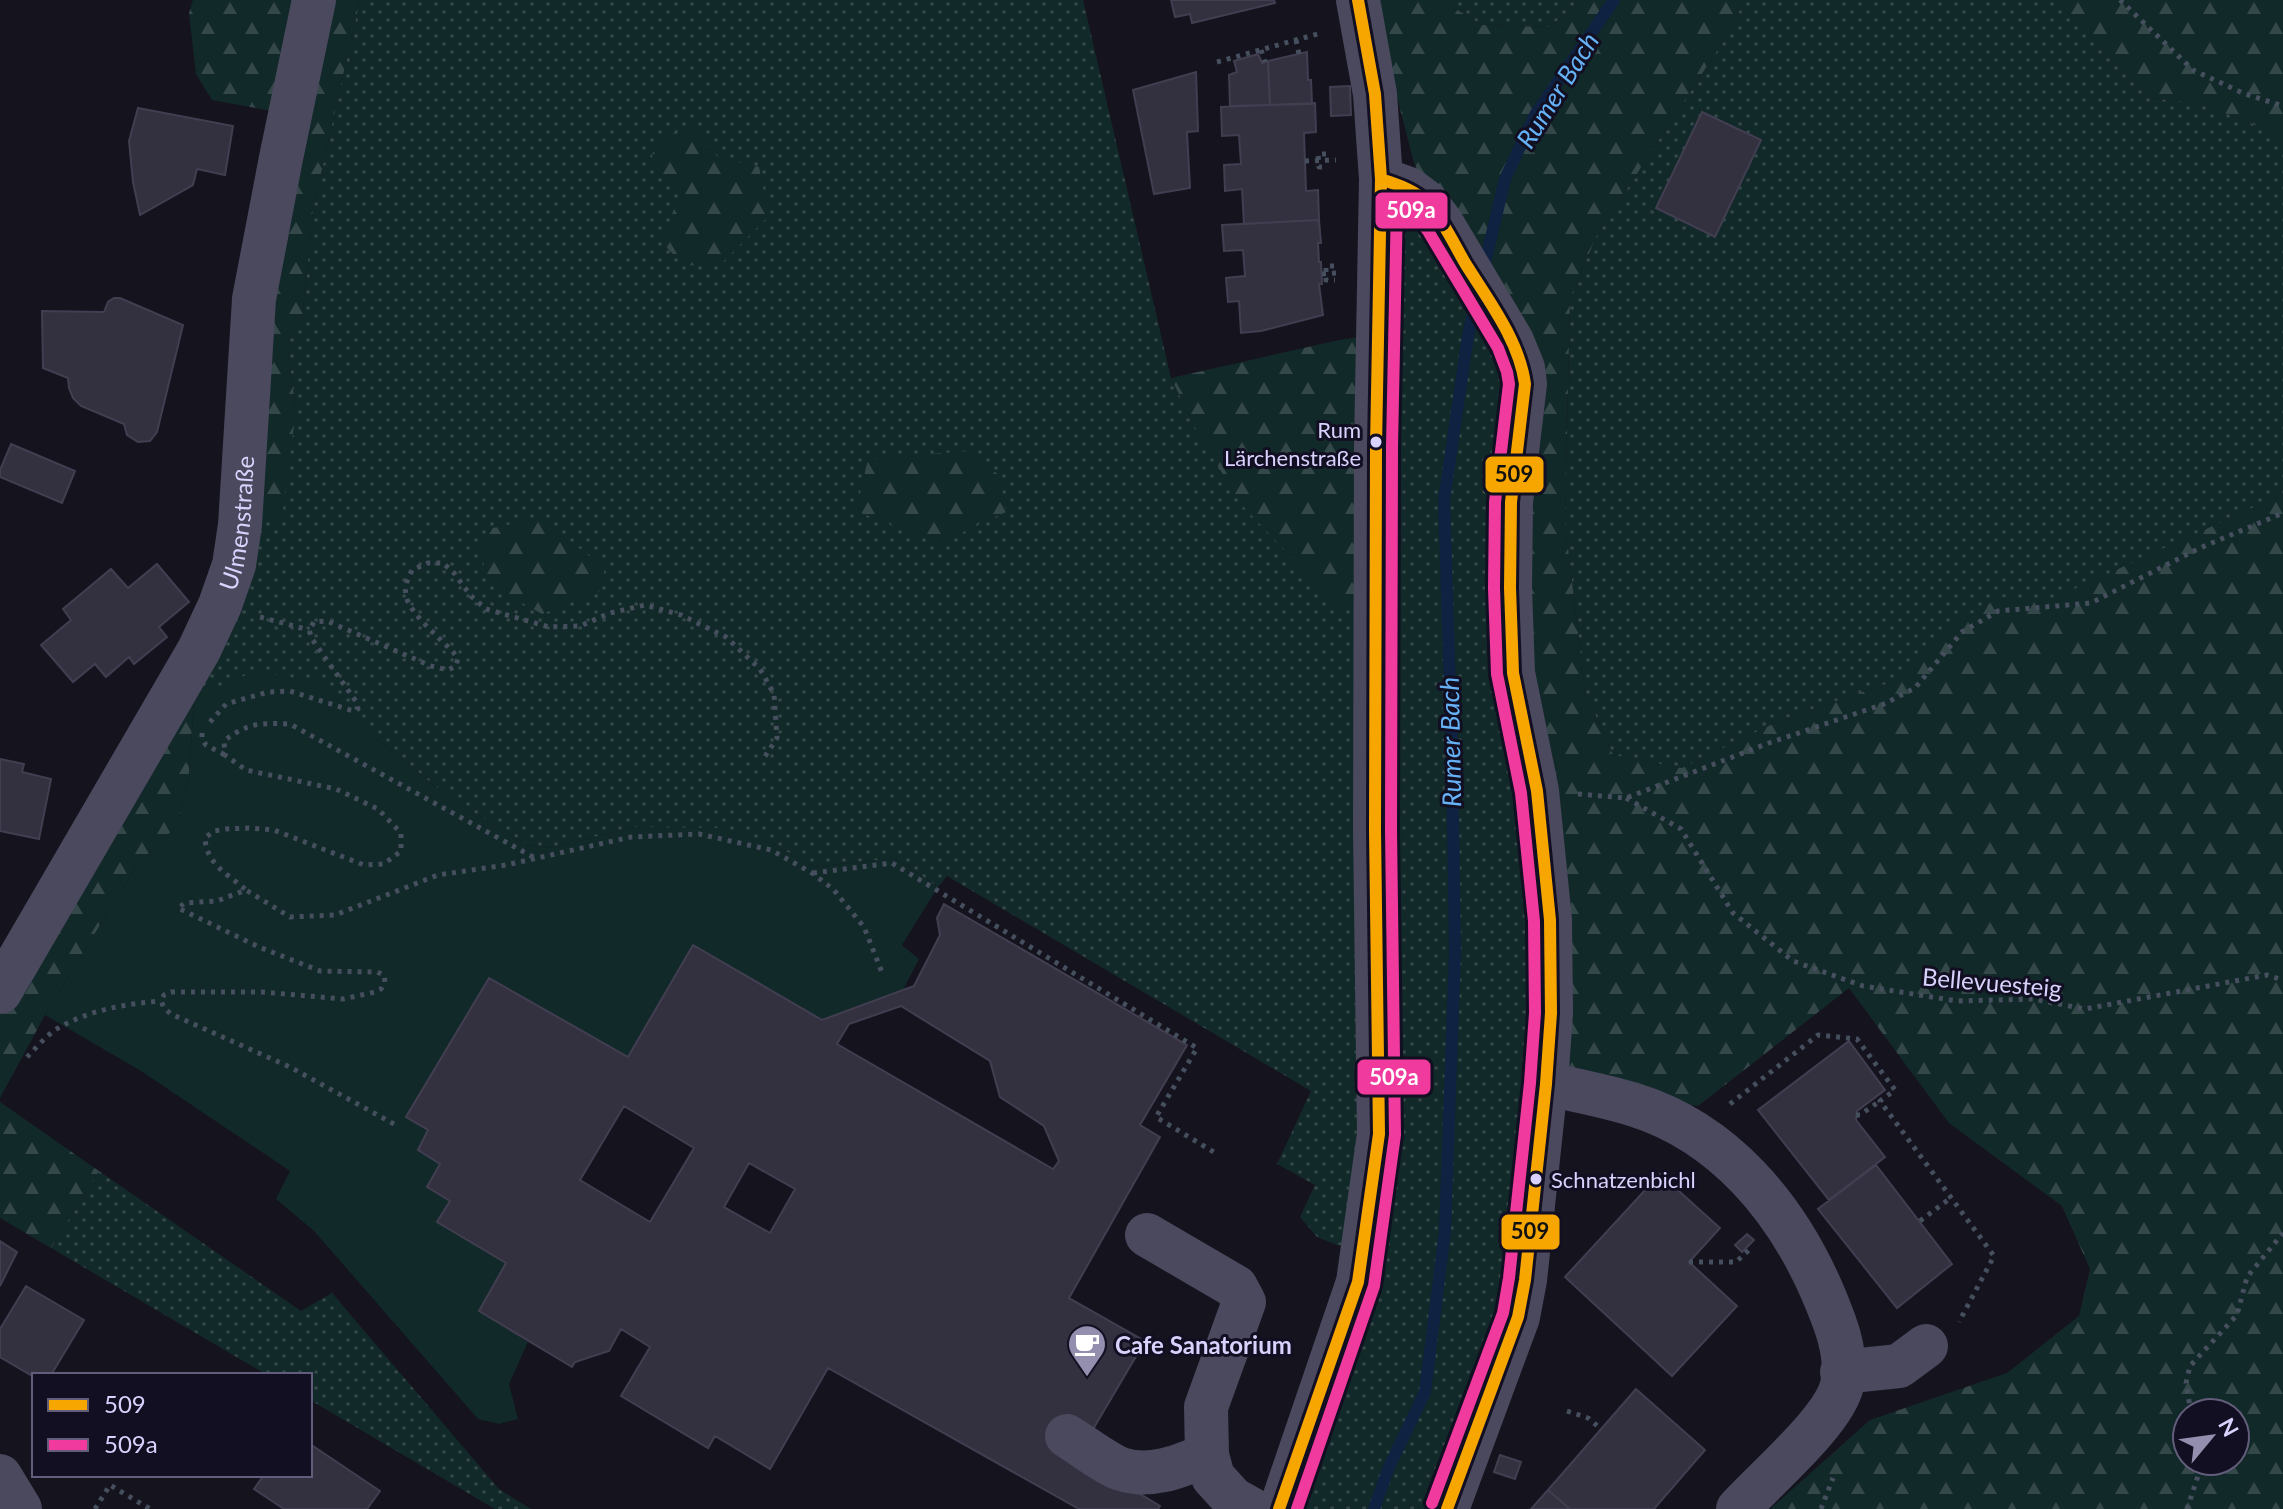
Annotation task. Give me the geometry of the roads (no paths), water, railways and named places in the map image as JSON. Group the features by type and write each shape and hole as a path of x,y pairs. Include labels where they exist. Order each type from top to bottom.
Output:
{"street":[{"name":"Ulmenstraße","path":"0,992 199,650 234,565 241,510 254,299 314,0"},
{"path":"1279,1509 1358,1282 1379,1134 1375,830 1376,446 1381,179 1375,94 1345,15"},
{"path":"1381,179 1409,189 1425,201 1441,222 1512,341 1523,368 1525,384 1511,502 1513,673 1537,791 1550,920 1551,1013 1525,1280 1518,1317 1447,1509"},
{"path":"1546,1084 1637,1106 1694,1132 1760,1189 1818,1281 1841,1346 1842,1385 1829,1413 1738,1509"},
{"path":"1147,1235 1236,1287 1244,1302 1206,1407 1207,1455 1213,1477 1233,1499 1251,1509"},
{"path":"1842,1372 1899,1366 1942,1336"},
{"path":"1067,1436 1120,1469 1149,1473 1207,1455"},
{"path":"0,1476 20,1509"}],"waterway":[{"name":"Rumer Bach","path":"1483,271 1505,179 1535,115 1614,0"},
{"name":"Rumer Bach","path":"1374,1509 1389,1467 1425,1392 1445,1231 1455,952 1444,500 1475,304"}],"place":[{"name":"Rum Lärchenstraße","path":"1376,442"},
{"name":"Schnatzenbichl","path":"1536,1179"},
{"name":"Cafe Sanatorium","path":"1087,1378"}]}
